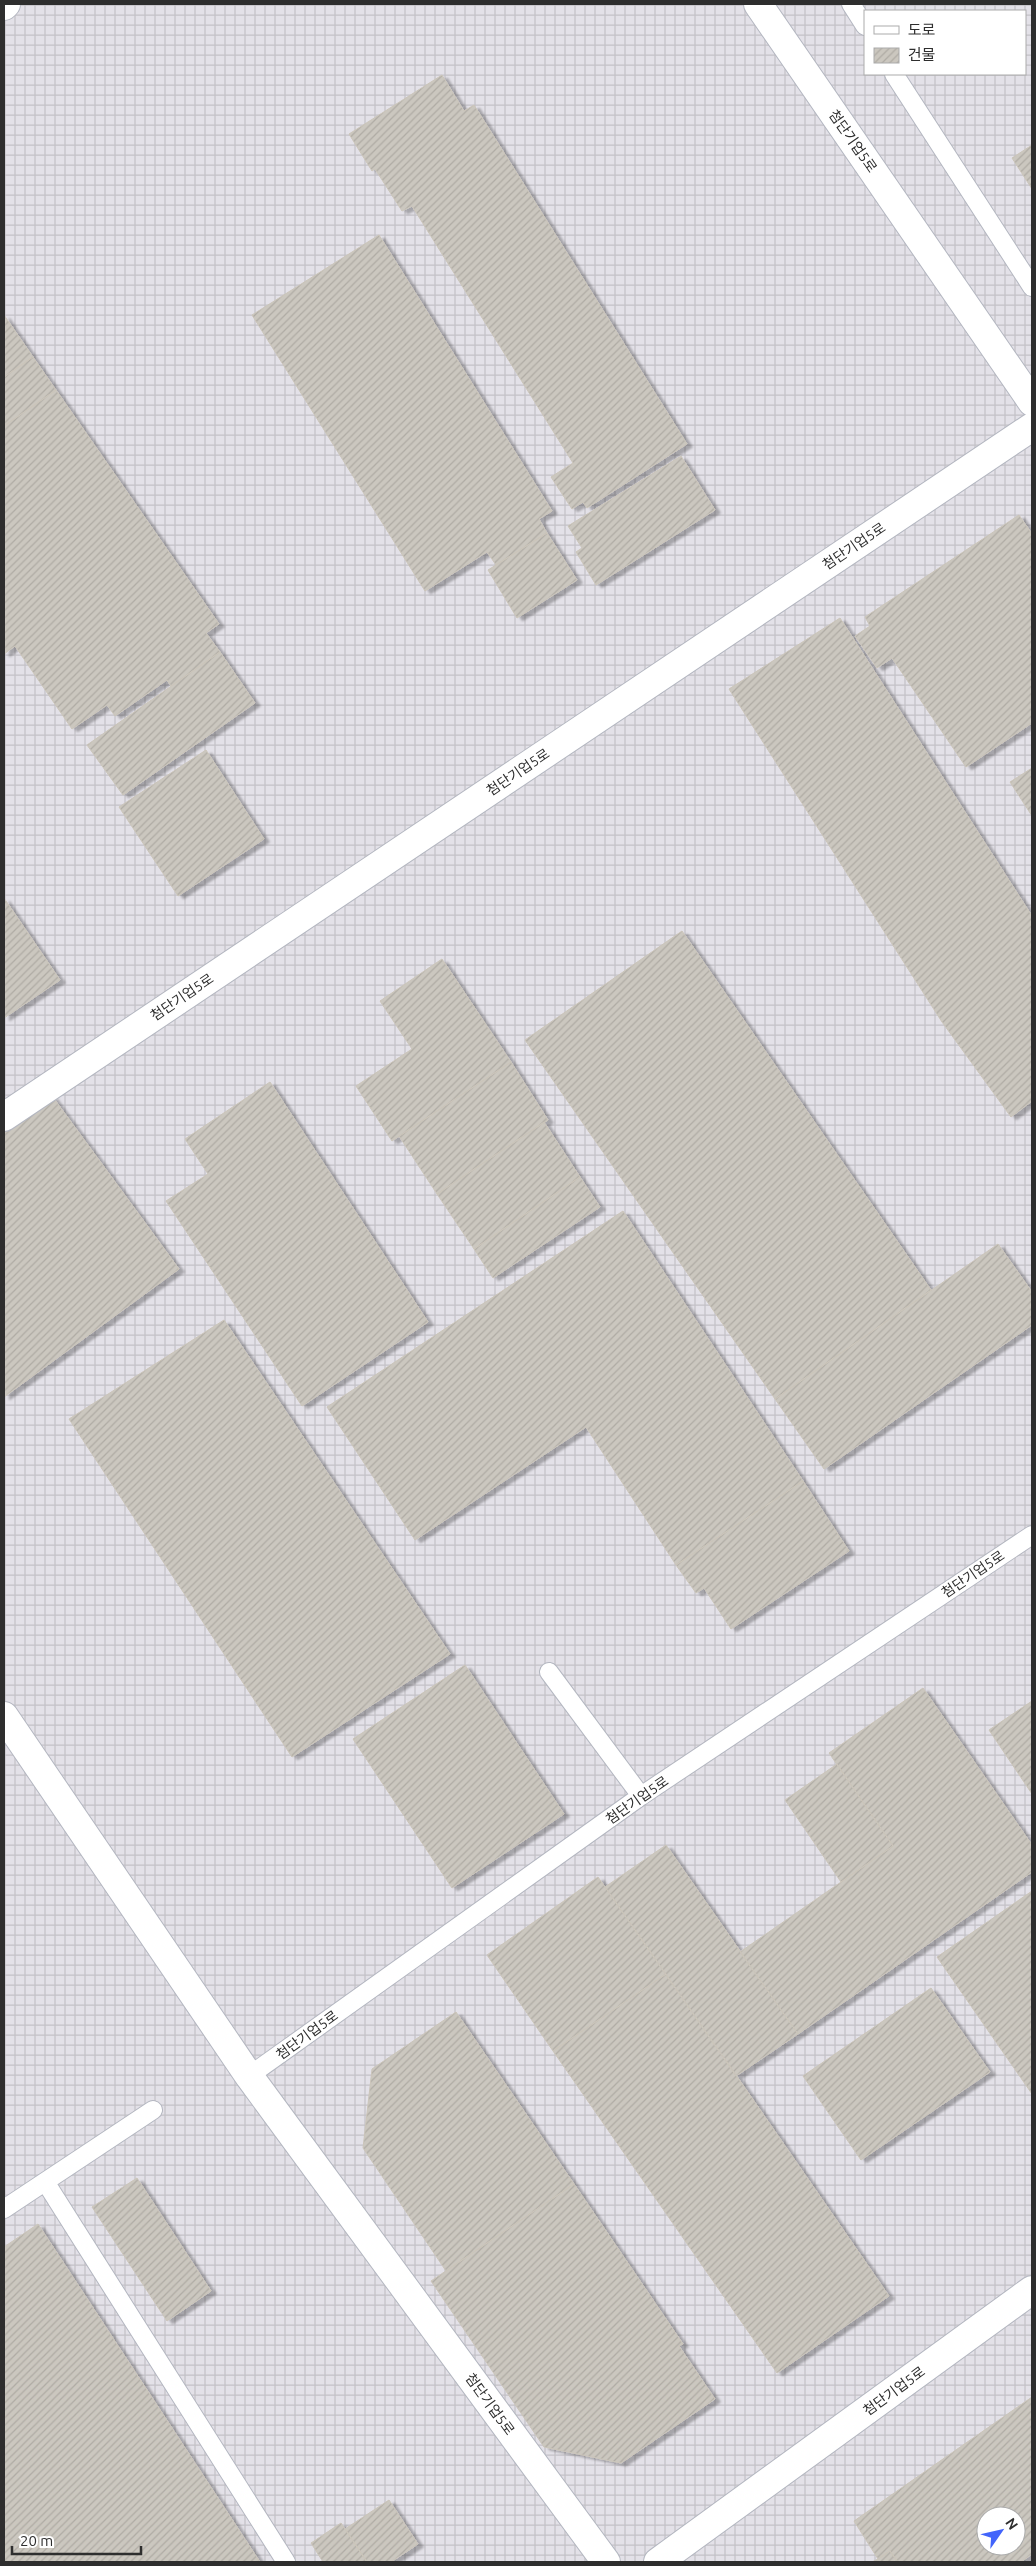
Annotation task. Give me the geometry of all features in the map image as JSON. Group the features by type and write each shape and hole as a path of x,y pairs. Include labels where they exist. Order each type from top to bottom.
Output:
{"street":[{"name":"첨단기업5로","path":"758,4 1032,402"},
{"name":"첨단기업5로","path":"4,1117 1032,426"},
{"name":"첨단기업5로","path":"7,1727 249,2076 606,2562"},
{"name":"첨단기업5로","path":"658,2562 1032,2290"}],"lane":[{"path":"851,4 864,24"},
{"path":"895,75 1032,286"},
{"name":"첨단기업5로","path":"249,2076 641,1796 1032,1535"},
{"path":"549,1672 641,1796"},
{"path":"4,2209 46,2183 153,2110"},
{"path":"46,2183 286,2562"}],"shaded area":[{"path":"4,4 1032,4 1032,2562 4,2562"}],"building":[{"path":"442,75 464,111 474,105 687,444 587,508 583,502 572,509 551,477 573,463 412,206 402,211 375,169 372,171 349,134"},
{"path":"1032,145 1032,189 1012,158"},
{"path":"379,235 552,511 539,519 547,533 496,565 487,552 425,591 252,315"},
{"path":"4,315 33,357 4,377"},
{"path":"33,357 56,390 4,426 4,377"},
{"path":"56,390 219,624 206,633 220,652 171,686 167,680 115,716 107,705 72,729 15,646 4,654 4,426"},
{"path":"681,456 715,510 596,585 576,552 582,548 568,526"},
{"path":"1019,515 1032,534 1032,723 966,767 892,658 877,668 855,636 870,626 865,617"},
{"path":"547,533 577,580 517,618 488,570"},
{"path":"840,618 1032,916 1032,1101 1011,1117 942,1022 729,689"},
{"path":"220,652 255,703 123,795 87,745"},
{"path":"206,750 264,839 178,896 119,807"},
{"path":"1032,768 1032,816 1010,782"},
{"path":"4,898 60,980 4,1018"},
{"path":"682,931 931,1290 775,1399 525,1040"},
{"path":"442,959 511,1062 392,1141 356,1086 412,1049 380,1001"},
{"path":"511,1062 548,1120 437,1194 399,1136"},
{"path":"270,1082 428,1322 302,1406 166,1201 208,1174 185,1139"},
{"path":"52,1096 179,1269 4,1397 4,1132"},
{"path":"544,1122 580,1177 474,1249 437,1194"},
{"path":"580,1177 600,1207 493,1278 474,1249"},
{"path":"623,1211 803,1481 676,1565 586,1427 415,1540 327,1407"},
{"path":"998,1244 1032,1292 1032,1325 824,1469 775,1399"},
{"path":"224,1320 450,1654 292,1757 69,1419"},
{"path":"803,1481 849,1551 731,1629 704,1588 696,1593 676,1565"},
{"path":"465,1665 564,1814 452,1888 353,1739"},
{"path":"923,1688 1032,1845 1032,1872 798,2034 740,1952 893,1846 829,1753"},
{"path":"1032,1701 1032,1794 989,1730"},
{"path":"837,1764 893,1846 841,1882 785,1800"},
{"path":"666,1845 798,2034 736,2076 605,1887"},
{"path":"598,1877 666,1974 553,2051 487,1955"},
{"path":"1032,1891 1032,2094 937,1957"},
{"path":"666,1974 889,2296 777,2373 553,2051"},
{"path":"931,1988 990,2072 861,2160 803,2076"},
{"path":"456,2012 574,2184 446,2271 363,2148 372,2069"},
{"path":"137,2178 211,2291 167,2321 92,2207"},
{"path":"574,2184 683,2344 679,2346 715,2399 621,2463 544,2447 431,2281"},
{"path":"38,2224 260,2562 4,2562 4,2247"},
{"path":"1032,2397 1032,2554 1021,2562 898,2562 890,2551 878,2559 854,2521"},
{"path":"389,2500 418,2544 391,2562 367,2562 345,2529"},
{"path":"341,2523 367,2562 323,2562 311,2543"},
{"path":"890,2551 898,2562 872,2562 878,2559"}]}
